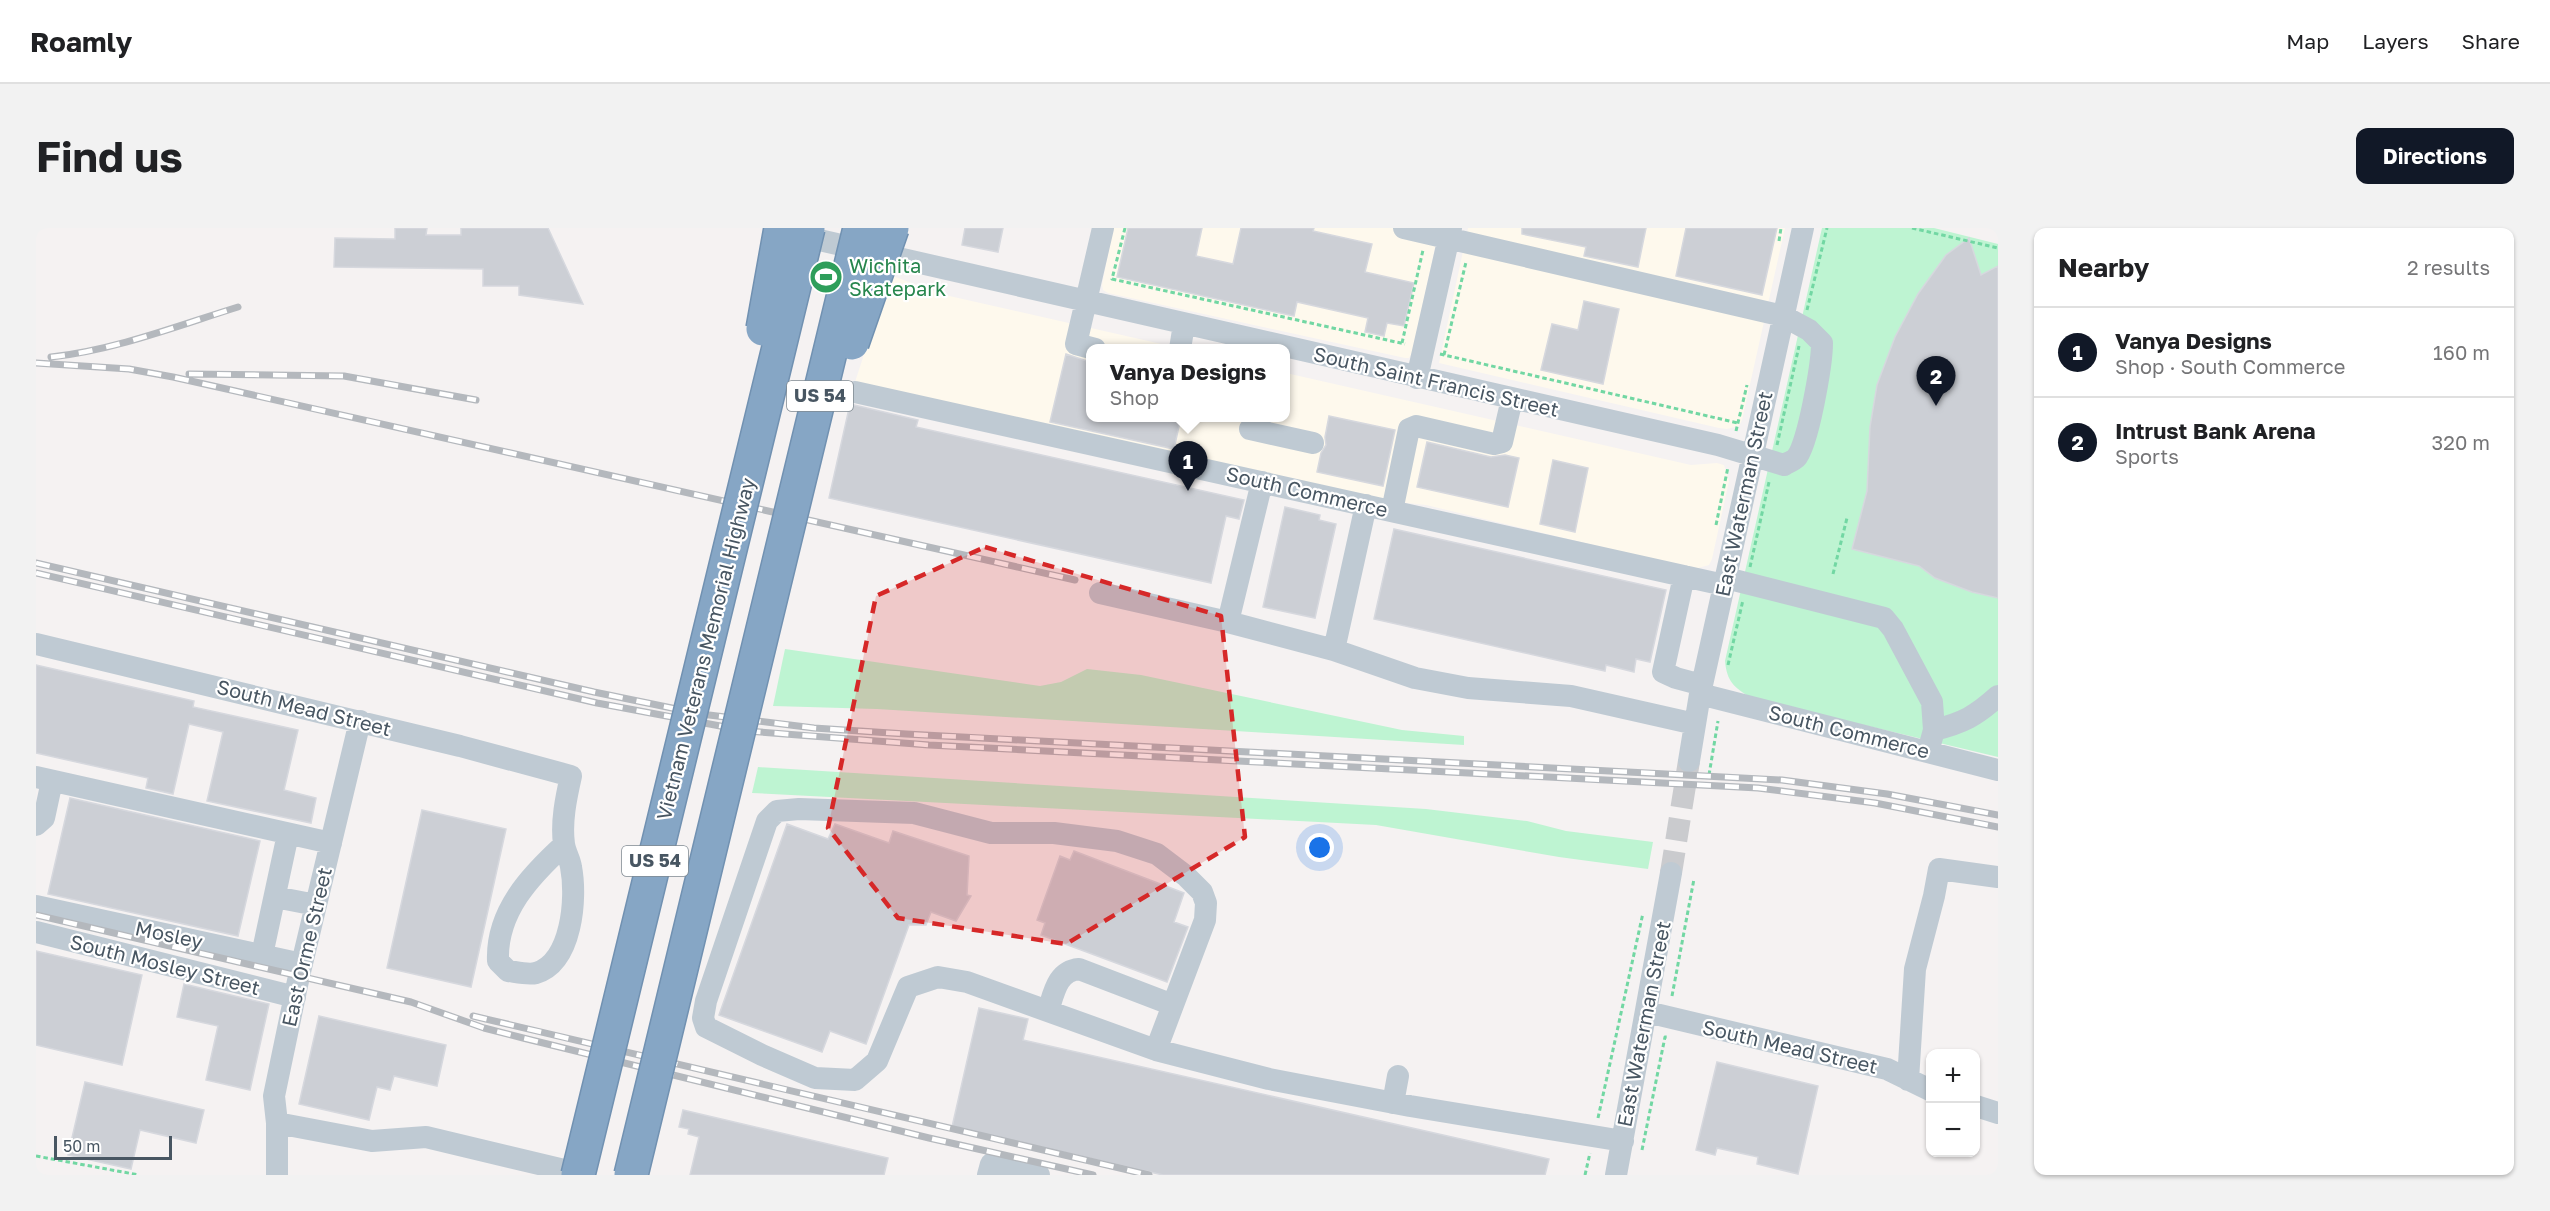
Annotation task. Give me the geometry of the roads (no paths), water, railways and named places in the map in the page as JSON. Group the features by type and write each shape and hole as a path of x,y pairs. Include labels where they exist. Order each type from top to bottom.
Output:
{"highway":[{"path":"731,547 753,388 780,228"},
{"name":"Vietnam Veterans Memorial Highway","path":"578,1175 808,228"},
{"name":"US 54","path":"631,1175 860,228"},
{"path":"780,565 892,228"}],"street":[{"name":"South Saint Francis Street","path":"769,228 1185,324 1210,340 1232,344"},
{"path":"1086,346 1076,344 1103,228"},
{"path":"1404,228 1449,236 1784,316"},
{"name":"East Waterman Street","path":"1689,761 1706,722 1701,690 1803,228"},
{"path":"1417,378 1449,236"},
{"name":"South Saint Francis Street","path":"1290,355 1417,378 1512,399 1718,446 1784,465 1797,458 1804,440 1822,361 1822,343 1809,330 1784,316"},
{"path":"1180,344 1185,324"},
{"name":"South Commerce","path":"855,392 1684,576 1725,581 1884,618 1893,629 1932,702 1934,730"},
{"path":"1392,511 1409,429 1416,426 1494,444 1502,442 1512,399"},
{"path":"1250,429 1313,443"},
{"path":"1228,622 1262,482"},
{"path":"1334,650 1366,505"},
{"name":"South Commerce","path":"1684,576 1664,672 1701,690 1998,770"},
{"path":"1100,593 1228,622 1334,650 1415,678 1467,688 1571,696 1706,722"},
{"name":"South Mead Street","path":"36,644 360,721 571,776 563,818 564,845"},
{"path":"1928,752 1934,730 1959,724 1977,715 1998,696"},
{"name":"East Orme Street","path":"277,1175 277,1123 274,1096 302,964 360,721"},
{"path":"36,825 44,818 44,779 331,843"},
{"path":"1156,1050 1205,920 1206,903 1202,892 1186,876 1157,854 1107,840 1054,833 991,833 914,813 799,809 777,812 767,821 706,1001 703,1018 706,1027 815,1078 855,1080 877,1061 908,987 938,977 968,982 1156,1050 1269,1078 1393,1103 1594,1136 1632,1145"},
{"path":"262,956 288,834"},
{"path":"564,845 571,867 573,901 567,937 555,961 535,973 508,971 498,961 497,943 501,925 531,876 564,845"},
{"path":"1908,1080 1915,969 1939,869 1998,877"},
{"name":"East Waterman Street","path":"1622,1174 1632,1145 1647,1012 1671,873"},
{"path":"275,897 316,905"},
{"name":"Mosley","path":"36,906 302,964"},
{"name":"South Mosley Street","path":"36,933 295,997"},
{"path":"1048,1011 1063,974 1079,969 1173,1005"},
{"name":"South Mead Street","path":"1647,1012 1887,1070 1926,1088"},
{"path":"1393,1103 1398,1076"},
{"path":"1980,1107 1998,1113"},
{"path":"277,1123 372,1141 426,1137 585,1175"},
{"path":"990,1169 1040,1175"}],"tunnel":[{"path":"1671,873 1689,761"}],"railway":[{"path":"51,357 122,343 238,307"},
{"path":"36,363 129,369 173,377 1075,580"},
{"path":"189,374 344,376 476,400"},
{"path":"36,563 594,692 701,714 814,728 906,734 1782,780 1887,794 1998,815"},
{"path":"36,573 597,703 747,731 929,745 1758,788 1875,803 1998,827"},
{"path":"36,915 411,1002 484,1028 523,1038 929,1138 1093,1175"},
{"path":"473,1016 1149,1175"}],"place":[{"name":"Wichita Skatepark","path":"826,277"},
{"name":"Intrust Bank Arena","path":"1936,406"},
{"name":"Vanya Designs","path":"1188,491"}]}
